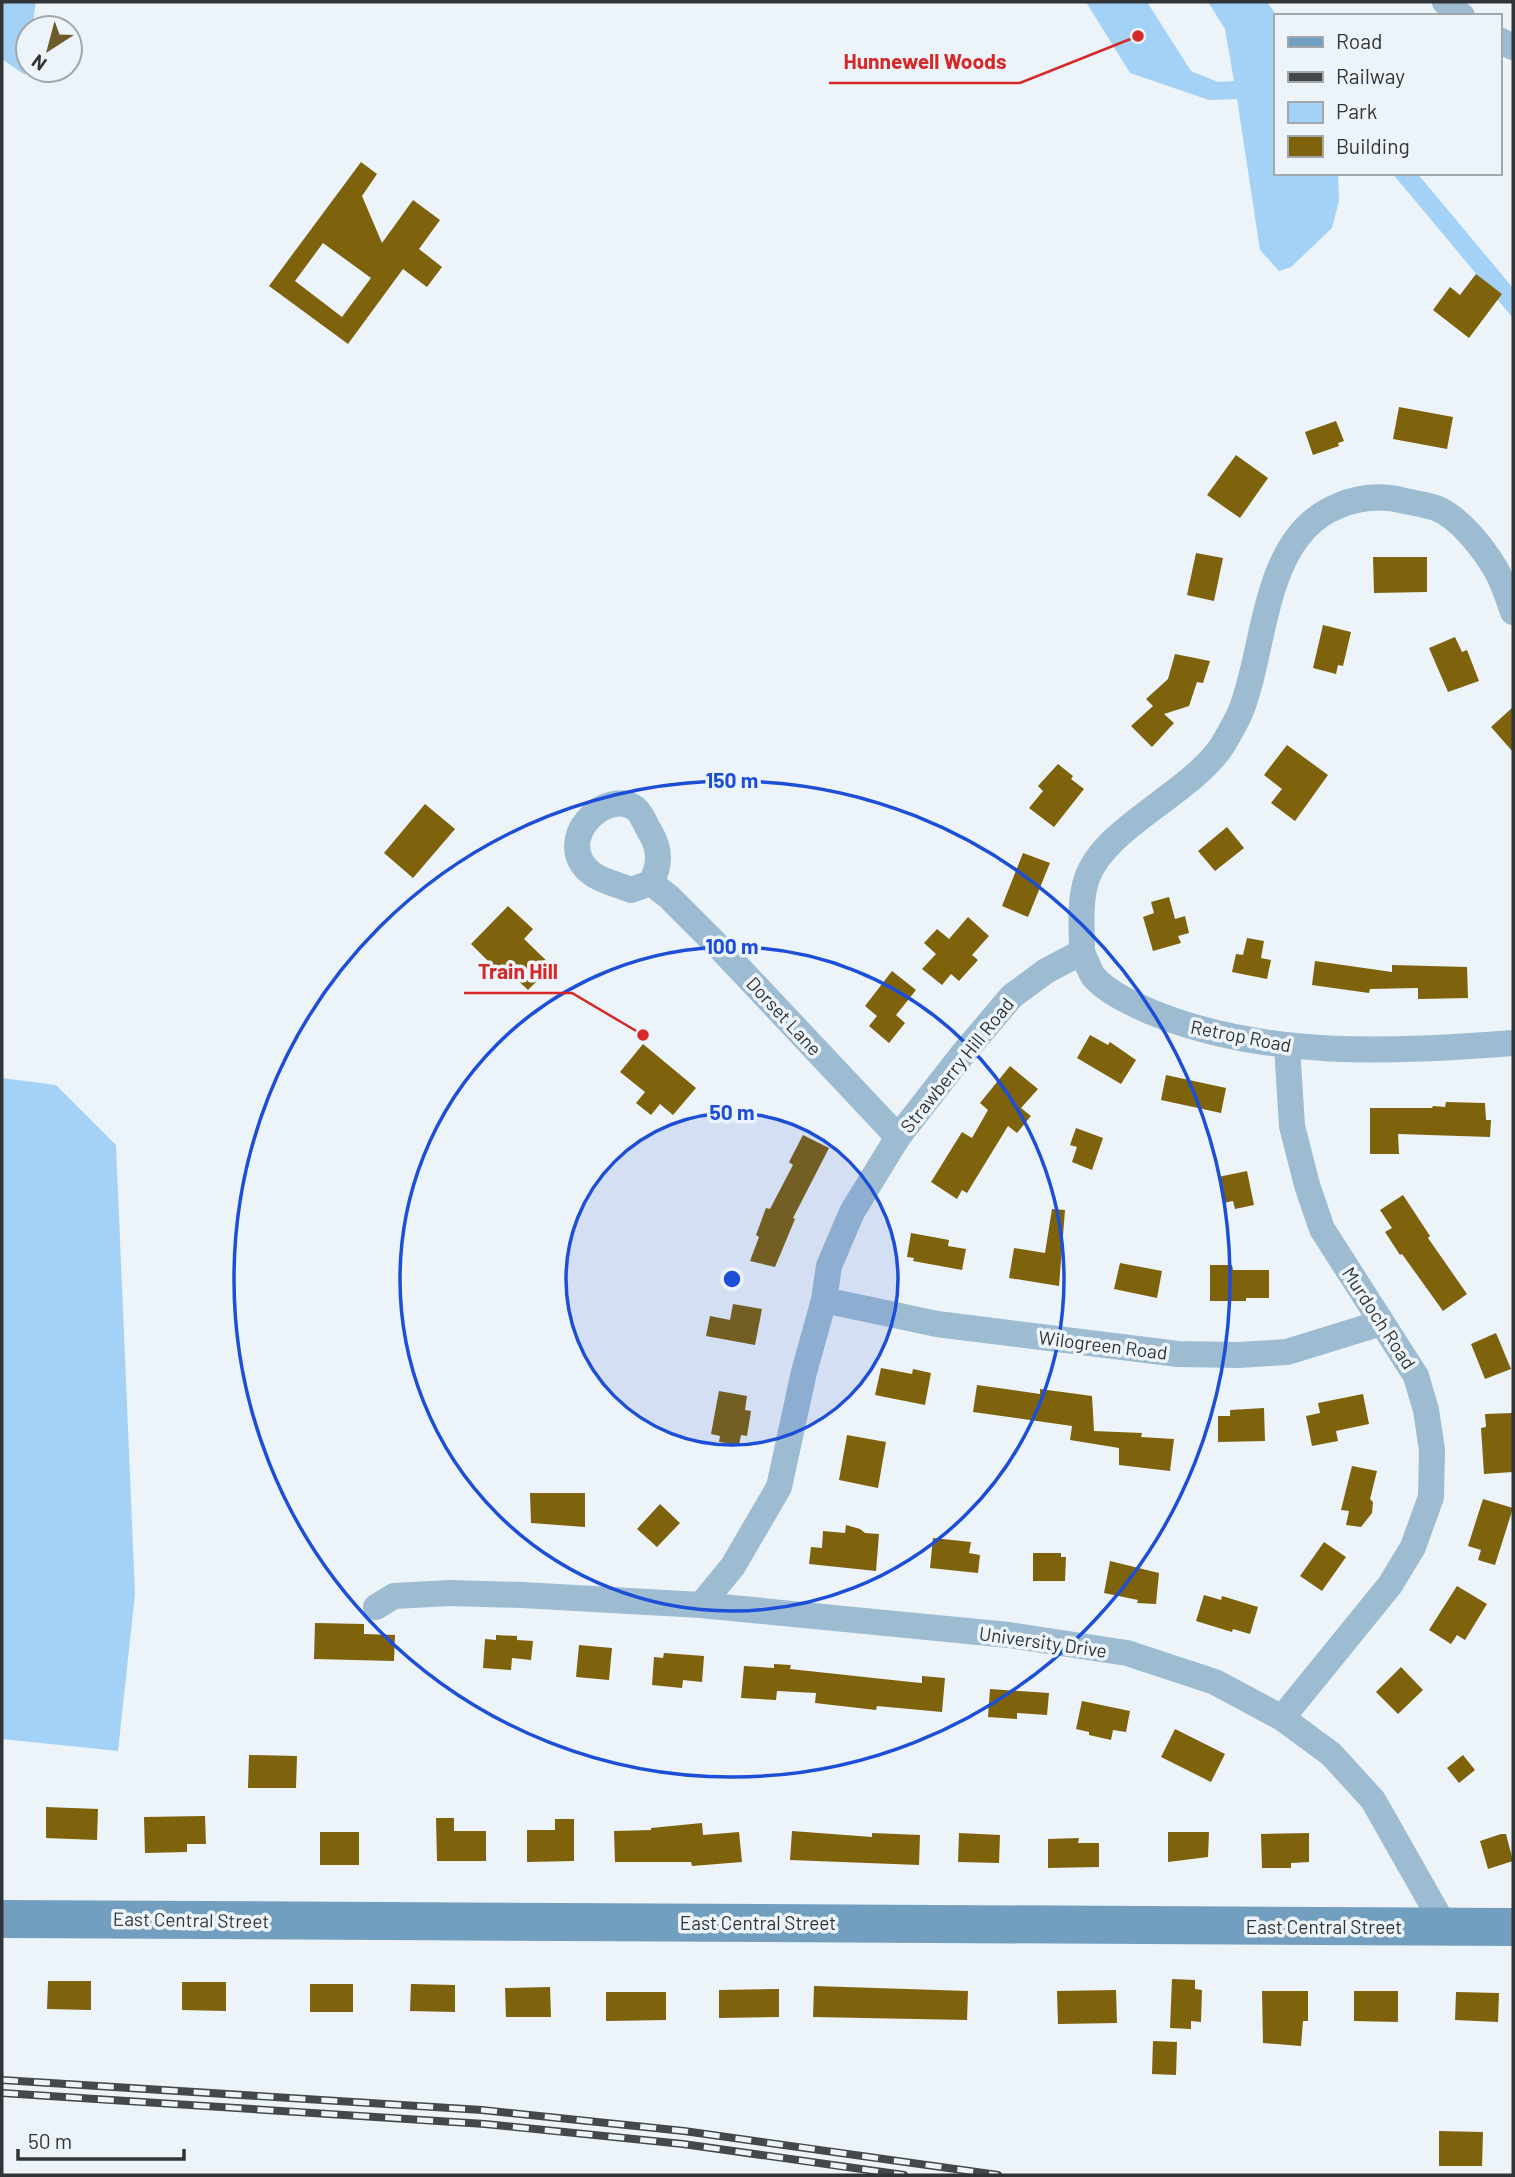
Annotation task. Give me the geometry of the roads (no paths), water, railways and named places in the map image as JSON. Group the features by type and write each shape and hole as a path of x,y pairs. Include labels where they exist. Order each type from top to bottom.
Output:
{"main road":[{"name":"East Central Street","path":"2,1919 1513,1927"}],"street":[{"path":"1445,2 1460,14"},
{"path":"1082,952 1082,909 1087,878 1100,854 1201,772 1222,747 1240,713 1274,584 1287,553 1303,531 1326,511 1356,498 1397,499 1438,509 1467,530 1496,569 1513,612"},
{"path":"622,803 637,809 657,844 659,868 651,883 631,890 591,873 578,855 577,838 584,822 597,811 622,803"},
{"name":"Dorset Lane","path":"651,883 669,897 722,950 898,1137"},
{"name":"Retrop Road","path":"1082,952 1094,977 1126,1002 1187,1027 1287,1047 1417,1050 1513,1043"},
{"name":"Strawberry Hill Road","path":"701,1605 733,1566 779,1487 830,1266 852,1212 898,1137 1012,996 1046,971 1082,952"},
{"name":"Murdoch Road","path":"1282,1718 1390,1585 1413,1547 1430,1497 1432,1450 1426,1410 1416,1376 1322,1229 1292,1126 1287,1047"},
{"name":"Wilogreen Road","path":"824,1300 937,1324 1178,1354 1238,1355 1287,1352 1381,1323"},
{"name":"University Drive","path":"376,1607 394,1596 450,1593 701,1605 1009,1635 1127,1653 1215,1682 1282,1718 1331,1754 1373,1800 1445,1927"}],"railway":[{"path":"2,2080 482,2110 684,2131 998,2175"},
{"path":"2,2093 485,2124 683,2144 904,2175"}],"place":[{"name":"Hunnewell Woods","path":"1138,36"},
{"name":"Train Hill","path":"643,1035"}]}
